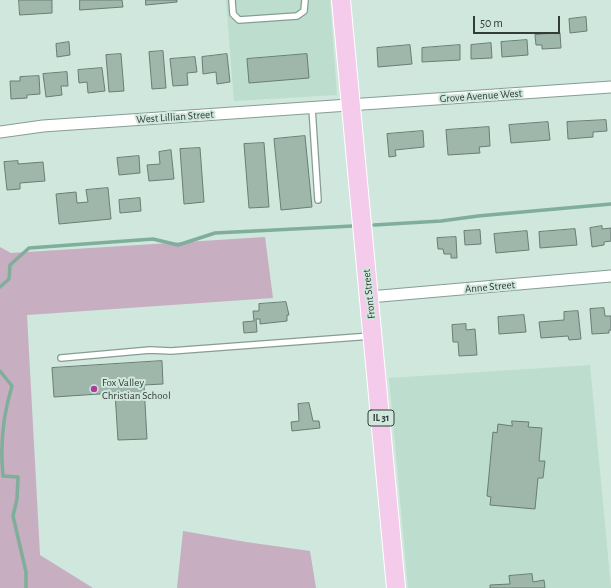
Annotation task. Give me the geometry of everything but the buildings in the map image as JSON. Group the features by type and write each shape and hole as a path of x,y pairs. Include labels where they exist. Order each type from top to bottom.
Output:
{"main road":[{"name":"Front Street","path":"341,0 396,588"}],"street":[{"name":"Grove Avenue West","path":"350,106 611,87"},
{"name":"West Lillian Street","path":"0,132 43,126 350,106"},
{"name":"Anne Street","path":"369,297 611,276"}],"lane":[{"path":"232,0 233,14 239,20 297,16 304,11 305,0"},
{"path":"312,108 318,200"},
{"path":"61,358 150,350 171,351 373,336"}],"shaded area":[{"path":"226,0 330,0 337,95 234,101"},
{"path":"265,237 273,298 27,315 40,555 93,588 0,588 0,247 11,253"},
{"path":"590,365 611,588 408,588 389,378"},
{"path":"183,531 310,551 316,588 177,588"}],"waterway":[{"path":"374,225 441,221 478,216 611,204"},
{"path":"0,287 9,279 10,265 29,248 153,239 178,245 215,233 353,226"},
{"path":"0,371 12,386 4,419 2,465 3,476 18,477 17,499 13,516 26,572 26,588"}],"place":[{"name":"Fox Valley Christian School","path":"94,389"}]}
